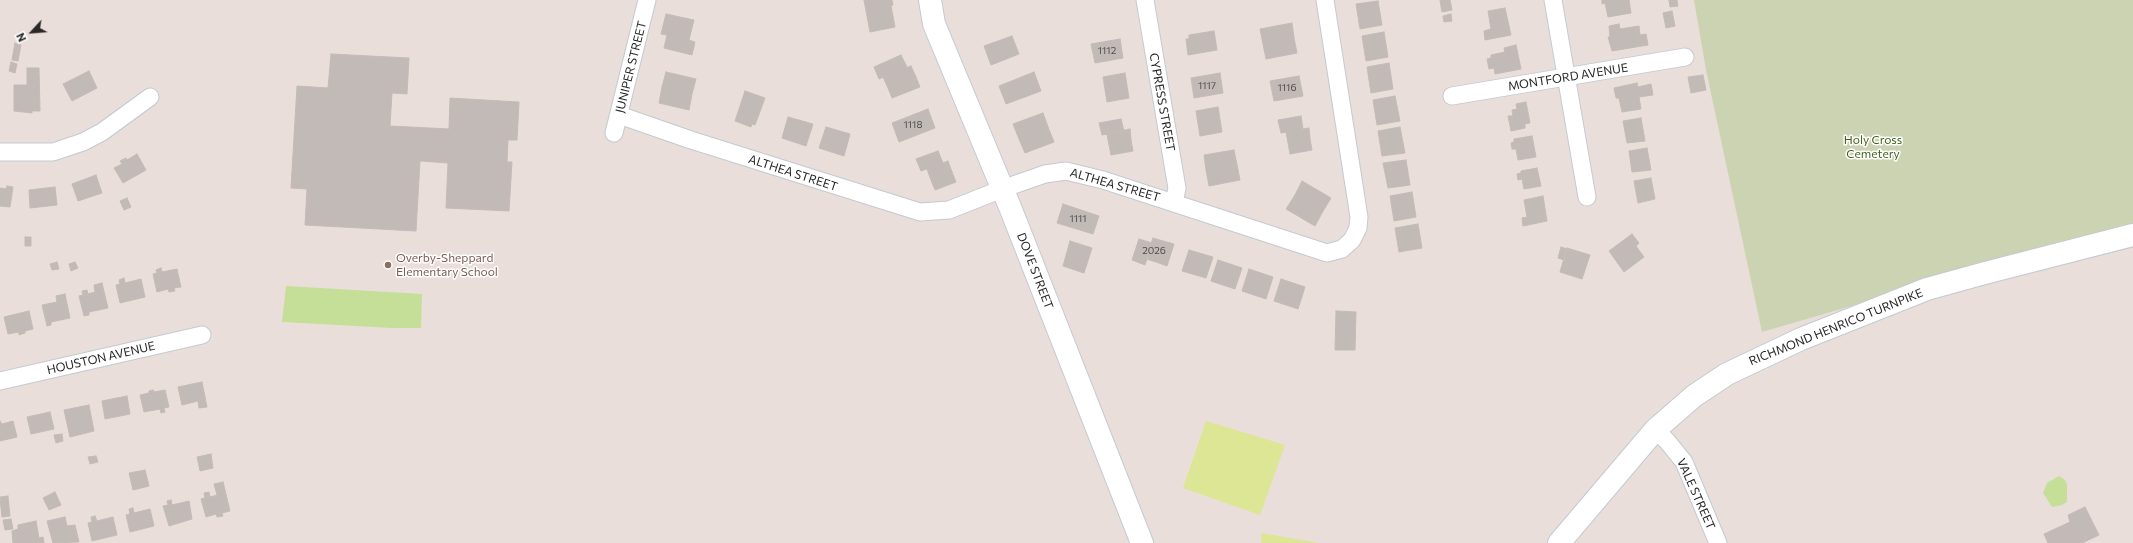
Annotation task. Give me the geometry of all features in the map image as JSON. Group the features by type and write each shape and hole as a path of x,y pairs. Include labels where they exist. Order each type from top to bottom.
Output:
{"street":[{"name":"JUNIPER STREET","path":"614,134 647,0"},
{"name":"DOVE STREET","path":"930,0 934,24 1002,189 1142,543"},
{"name":"CYPRESS STREET","path":"1145,0 1177,188 1174,203"},
{"name":"ALTHEA STREET","path":"619,115 697,142 920,212 949,210 1045,174 1066,170 1103,180 1328,253 1342,249 1352,240 1358,228 1359,217 1325,0"},
{"path":"1553,0 1587,197"},
{"name":"MONTFORD AVENUE","path":"1452,96 1567,78 1684,57"},
{"path":"0,152 53,152 83,142 102,132 150,97"},
{"name":"RICHMOND HENRICO TURNPIKE","path":"1559,543 1654,430 1694,396 1727,374 1757,358 1850,319 1928,290 1985,273 2133,235"},
{"name":"HOUSTON AVENUE","path":"0,381 202,335"},
{"name":"VALE STREET","path":"1654,430 1672,446 1684,462 1718,543"}],"green space":[{"name":"Holy Cross Cemetery","path":"1694,0 2133,0 2133,224 1762,332 1706,70"},
{"path":"286,286 422,294 421,328 392,328 282,322"},
{"path":"1206,421 1285,445 1260,515 1183,488"},
{"path":"2059,476 2064,479 2067,484 2067,502 2062,505 2052,507 2043,493 2047,483"},
{"path":"1262,533 1319,543 1261,543"}],"building":[{"path":"864,0 892,0 893,5 891,6 895,27 870,32"},
{"path":"1440,0 1450,0 1452,10 1442,12"},
{"path":"1602,0 1629,0 1631,13 1608,17 1605,3 1602,4"},
{"path":"1669,0 1677,0 1678,6 1670,7"},
{"path":"1378,1 1382,25 1360,29 1356,4"},
{"path":"1505,8 1511,35 1485,40 1484,31 1491,29 1488,11"},
{"path":"1672,11 1675,26 1666,28 1663,13"},
{"path":"666,14 694,20 689,40 695,42 692,55 664,48 667,35 661,34"},
{"path":"1451,14 1452,21 1444,22 1443,16"},
{"path":"1292,23 1294,38 1263,44 1260,29"},
{"path":"1619,24 1620,29 1639,26 1640,35 1646,34 1648,45 1612,51 1608,37 1610,37 1609,26"},
{"path":"1214,31 1217,50 1188,55 1186,39 1189,39 1189,35"},
{"path":"1384,32 1388,57 1366,61 1362,36"},
{"path":"1012,36 1019,54 991,65 984,46"},
{"path":"1294,38 1297,53 1266,59 1263,44"},
{"path":"1120,39 1123,58 1095,63 1091,44"},
{"path":"15,43 21,45 18,61 12,60"},
{"path":"1516,45 1521,69 1495,74 1494,68 1489,69 1487,59 1491,58 1491,55 1505,52 1504,48"},
{"path":"331,54 409,58 407,94 392,93 390,126 449,129 450,98 519,102 517,140 508,140 507,162 512,162 509,211 446,208 448,163 420,161 416,231 305,225 307,189 291,188 297,86 328,88"},
{"path":"901,55 907,67 879,79 874,67"},
{"path":"11,62 17,64 15,73 9,71"},
{"path":"1389,63 1393,89 1371,93 1367,67"},
{"path":"911,66 916,77 888,88 883,77"},
{"path":"27,68 39,68 40,111 32,111 32,113 14,111 14,85 27,85"},
{"path":"89,71 97,88 72,101 63,84"},
{"path":"666,72 696,79 692,94 662,87"},
{"path":"1034,72 1041,91 1006,104 999,86"},
{"path":"1125,73 1129,98 1107,102 1103,77"},
{"path":"1220,73 1223,93 1194,98 1191,78"},
{"path":"1703,75 1706,90 1691,93 1688,77"},
{"path":"1299,76 1303,96 1274,101 1270,81"},
{"path":"916,77 920,87 892,98 888,88"},
{"path":"1637,83 1638,87 1651,84 1653,95 1639,97 1641,109 1622,112 1619,98 1616,98 1614,88"},
{"path":"662,87 692,94 689,110 659,103"},
{"path":"745,91 765,98 755,125 752,124 751,127 735,121"},
{"path":"1395,96 1400,121 1377,125 1373,100"},
{"path":"1526,102 1530,123 1525,124 1525,128 1511,131 1508,116 1513,116 1512,110 1517,109 1516,104"},
{"path":"1218,107 1222,132 1200,136 1196,111"},
{"path":"928,109 935,128 899,142 892,123"},
{"path":"1043,113 1048,127 1019,139 1013,124"},
{"path":"1301,116 1303,129 1281,133 1278,120"},
{"path":"788,117 813,124 806,146 782,138"},
{"path":"1641,118 1645,141 1627,143 1623,121"},
{"path":"1121,119 1124,131 1102,135 1099,123"},
{"path":"826,127 850,134 844,156 819,148"},
{"path":"1048,127 1054,142 1025,153 1019,139"},
{"path":"1400,127 1405,153 1382,156 1378,131"},
{"path":"1309,128 1310,139 1288,143 1286,132"},
{"path":"1130,129 1131,140 1109,145 1107,134"},
{"path":"1532,136 1536,157 1518,160 1516,149 1512,149 1511,143 1514,142 1514,139"},
{"path":"1310,139 1312,150 1290,154 1288,143"},
{"path":"1131,140 1133,151 1111,155 1109,145"},
{"path":"1647,148 1651,170 1632,172 1629,151"},
{"path":"1234,150 1237,165 1206,170 1204,155"},
{"path":"938,151 943,163 921,171 916,159"},
{"path":"137,154 146,170 123,183 114,168 122,164 120,161 126,158 127,160"},
{"path":"1406,160 1410,185 1388,188 1383,163"},
{"path":"948,161 952,172 931,180 927,169"},
{"path":"1237,165 1240,180 1209,186 1206,170"},
{"path":"1537,168 1541,186 1524,189 1522,179 1518,180 1517,174 1521,173 1521,171"},
{"path":"952,172 956,182 935,190 931,180"},
{"path":"96,175 102,193 78,201 72,184"},
{"path":"1651,178 1655,199 1638,203 1634,181"},
{"path":"1302,181 1331,198 1322,213 1295,195"},
{"path":"7,186 13,187 10,207 0,206 0,188 6,189"},
{"path":"55,187 57,205 30,208 29,190"},
{"path":"1412,192 1416,217 1394,221 1390,196"},
{"path":"1295,195 1322,213 1315,226 1286,209"},
{"path":"1543,196 1547,221 1523,226 1522,218 1527,217 1524,200"},
{"path":"127,198 131,207 124,210 120,201"},
{"path":"1063,204 1099,216 1093,234 1057,223"},
{"path":"1418,224 1422,248 1399,252 1395,228"},
{"path":"1632,234 1639,243 1636,246 1644,257 1624,272 1609,251"},
{"path":"25,237 31,237 31,246 25,246"},
{"path":"1153,238 1163,241 1156,262 1146,259"},
{"path":"1139,239 1152,243 1145,265 1132,260"},
{"path":"1070,241 1092,248 1084,273 1063,266"},
{"path":"1163,241 1174,244 1167,266 1156,262"},
{"path":"1561,247 1567,249 1564,260 1558,258"},
{"path":"1567,248 1590,255 1582,279 1560,272"},
{"path":"1189,250 1213,257 1206,278 1182,271"},
{"path":"1218,260 1242,268 1235,289 1211,281"},
{"path":"57,262 59,269 52,270 50,264"},
{"path":"75,262 78,268 71,271 69,264"},
{"path":"161,268 162,272 177,269 181,287 174,288 175,291 169,292 168,289 157,292 153,274 157,273 156,270"},
{"path":"1249,269 1273,277 1266,299 1242,291"},
{"path":"124,278 125,283 141,279 145,297 120,303 116,285 120,284 119,280"},
{"path":"1281,279 1305,287 1298,309 1274,301"},
{"path":"102,283 108,308 89,312 89,315 84,316 79,296 83,295 82,291 87,290 88,294 95,292 94,285"},
{"path":"65,294 70,318 51,322 51,325 47,326 42,305 57,302 56,296"},
{"path":"29,311 33,329 25,331 25,333 19,335 19,332 8,334 4,317"},
{"path":"1336,311 1356,312 1355,350 1335,350"},
{"path":"202,382 207,407 199,408 198,401 182,405 178,387"},
{"path":"153,390 154,392 165,390 169,407 164,408 165,412 161,413 160,409 144,412 140,395 149,393 149,391"},
{"path":"127,396 130,414 105,419 102,401"},
{"path":"89,405 94,431 70,437 64,410"},
{"path":"50,412 54,429 31,434 27,417"},
{"path":"0,421 2,424 13,421 17,437 0,441"},
{"path":"62,434 63,441 56,443 54,435"},
{"path":"211,454 213,468 200,471 197,457"},
{"path":"96,456 98,462 90,464 88,457"},
{"path":"145,470 149,486 133,490 129,473"},
{"path":"223,482 230,511 222,513 223,516 217,517 216,514 206,517 201,499 205,498 204,493 209,492 210,497 217,495 214,484"},
{"path":"55,492 61,505 49,510 43,498"},
{"path":"8,496 9,507 1,508 0,497"},
{"path":"171,500 172,505 189,501 192,519 169,526 163,506 168,505 167,501"},
{"path":"9,507 10,516 2,517 1,508"},
{"path":"2085,507 2099,535 2082,543 2048,543 2044,534 2070,522 2068,515"},
{"path":"133,508 134,513 150,509 154,526 130,532 126,515 130,514 129,509"},
{"path":"95,516 97,521 113,517 117,535 92,541 88,523 92,522 91,517"},
{"path":"65,517 67,526 75,525 79,542 53,543 47,521"},
{"path":"11,519 13,529 5,530 3,520"},
{"path":"36,521 39,538 43,537 44,543 13,543 12,531 18,529 18,525"}],"place":[{"name":"Overby-Sheppard Elementary School","path":"388,265"}]}
